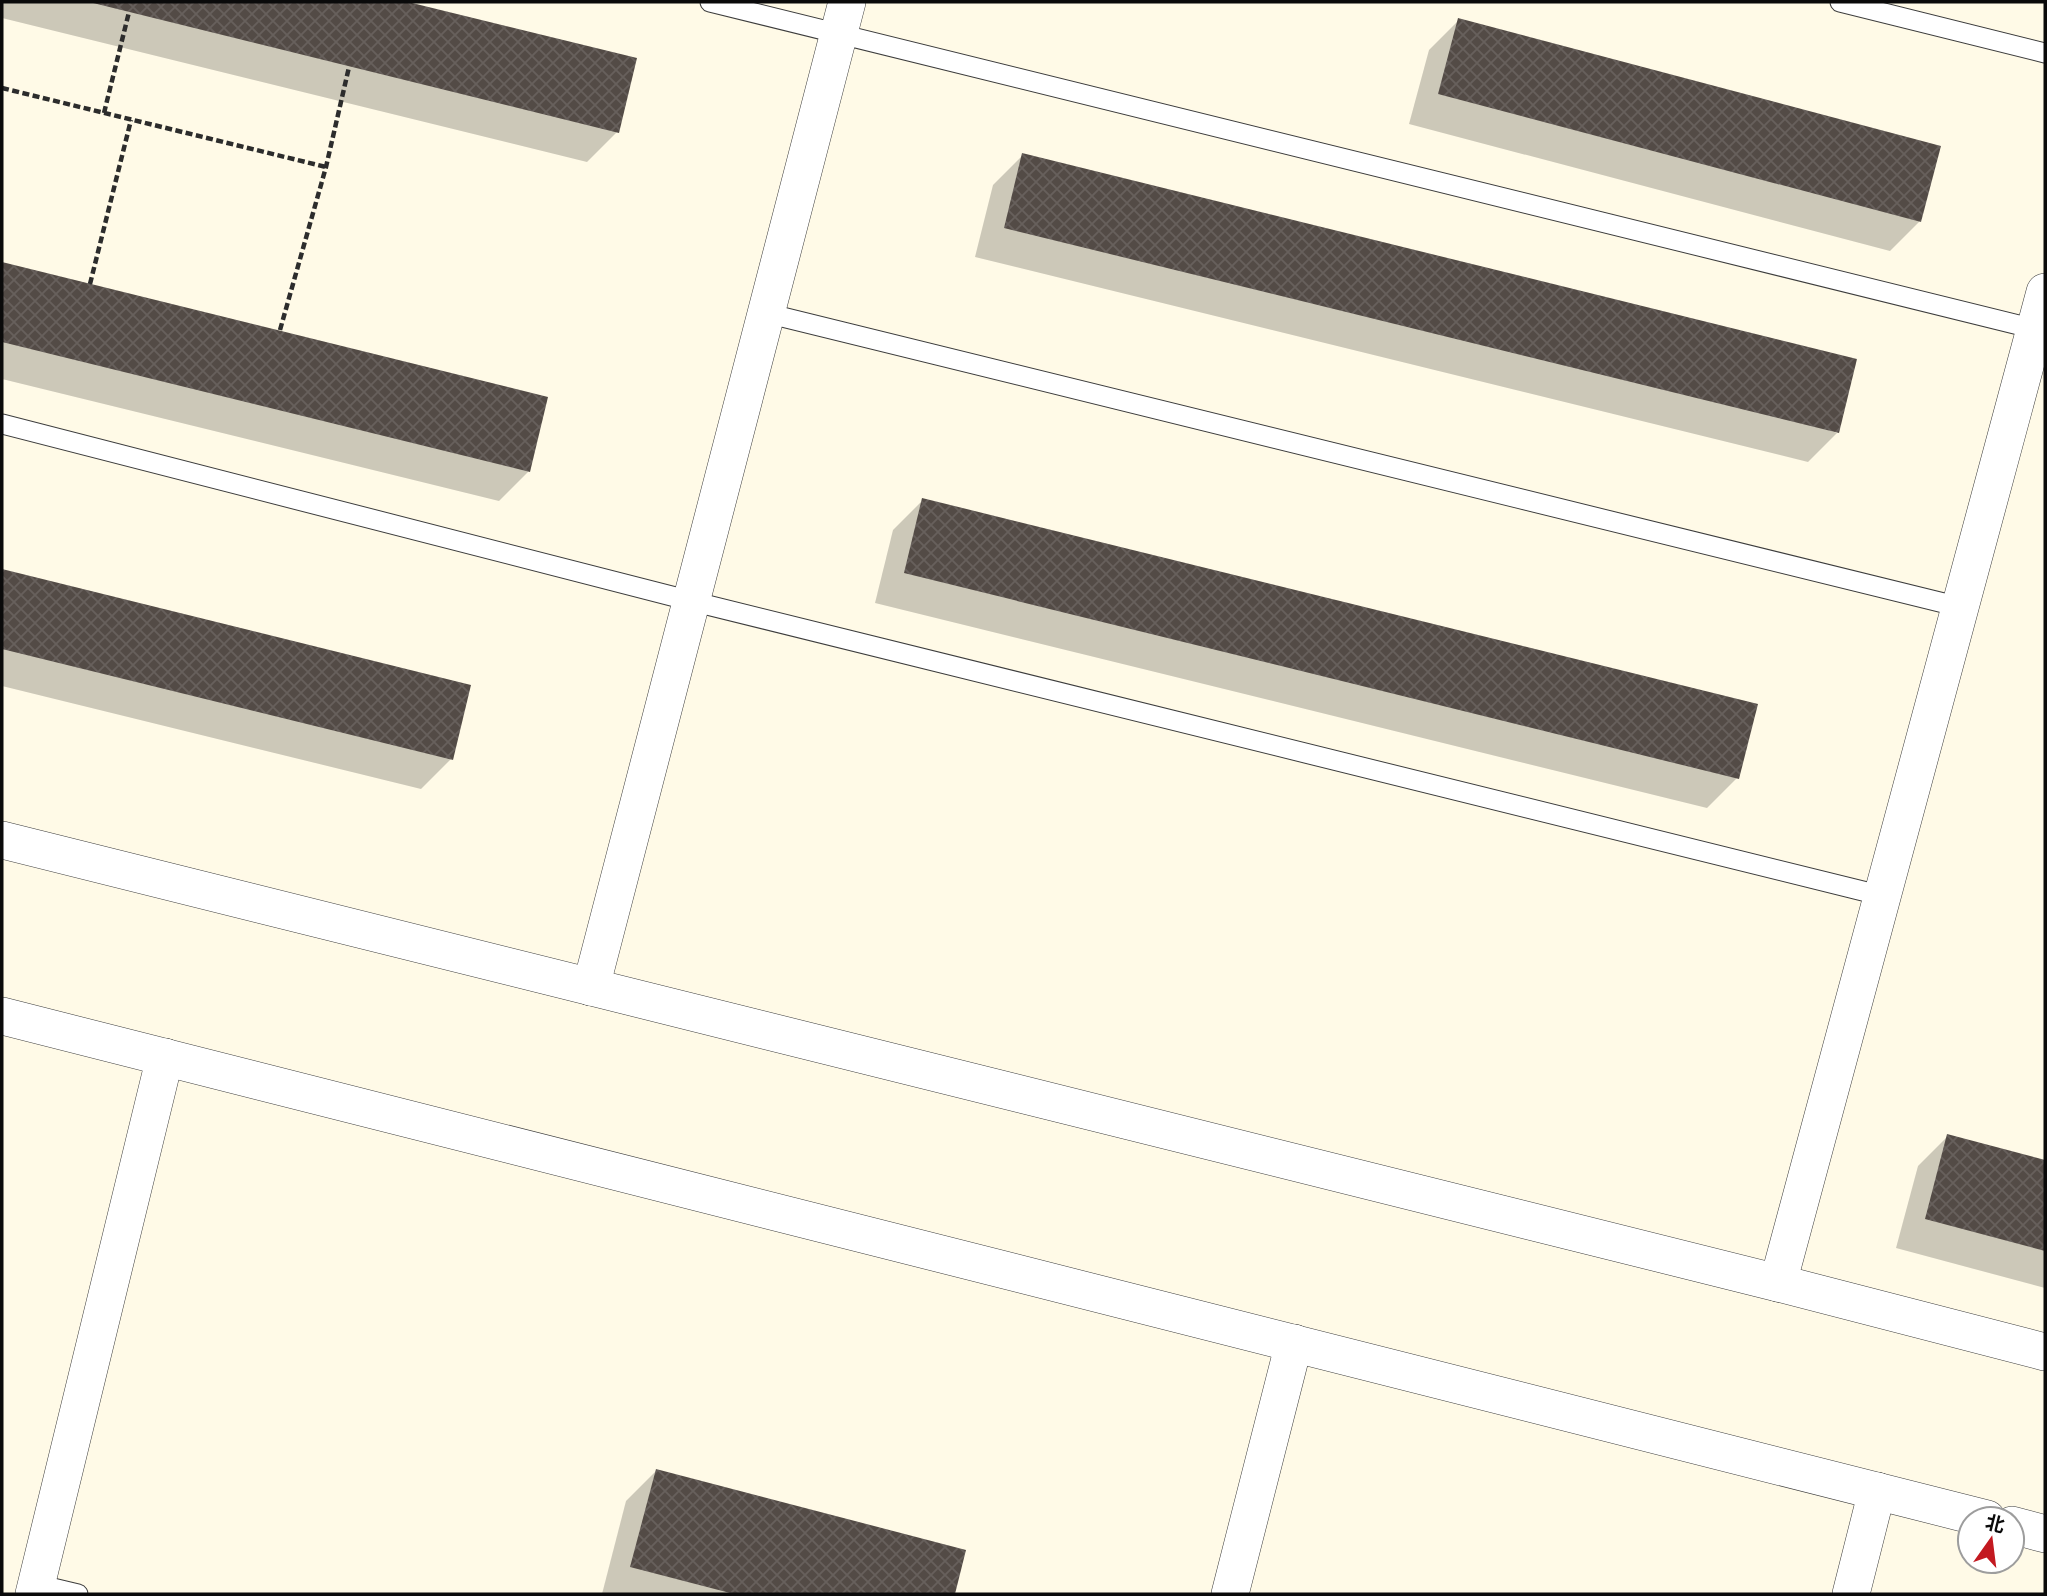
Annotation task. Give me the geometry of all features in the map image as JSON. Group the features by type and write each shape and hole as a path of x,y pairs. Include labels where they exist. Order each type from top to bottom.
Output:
{"street":[{"path":"591,987 843,18"},
{"path":"1777,1283 2045,292"},
{"path":"2,840 2045,1352"},
{"path":"2,1016 1956,1511"},
{"path":"35,1589 165,1057"},
{"path":"1230,1594 1294,1343"},
{"path":"1851,1594 1877,1491"},
{"path":"2026,1529 2045,1534"}],"lane":[{"path":"710,2 843,18 2035,330"},
{"path":"1840,2 2045,52"},
{"path":"766,313 1960,607"},
{"path":"2,424 691,601 1882,896"},
{"path":"35,1589 78,1594"}],"path":[{"path":"104,113 129,12"},
{"path":"280,330 326,167 349,67"},
{"path":"2,88 326,167"},
{"path":"90,284 131,120"}],"building":[{"path":"89,2 408,2 637,58 619,133"},
{"path":"1458,18 1941,146 1921,222 1438,94"},
{"path":"1022,153 1857,359 1839,433 1004,228"},
{"path":"2,262 548,397 530,472 2,342"},
{"path":"922,498 1758,704 1739,779 904,573"},
{"path":"2,569 471,685 453,760 2,649"},
{"path":"1947,1134 2045,1160 2045,1251 1925,1219"},
{"path":"656,1469 966,1550 955,1594 734,1594 630,1567"}]}
